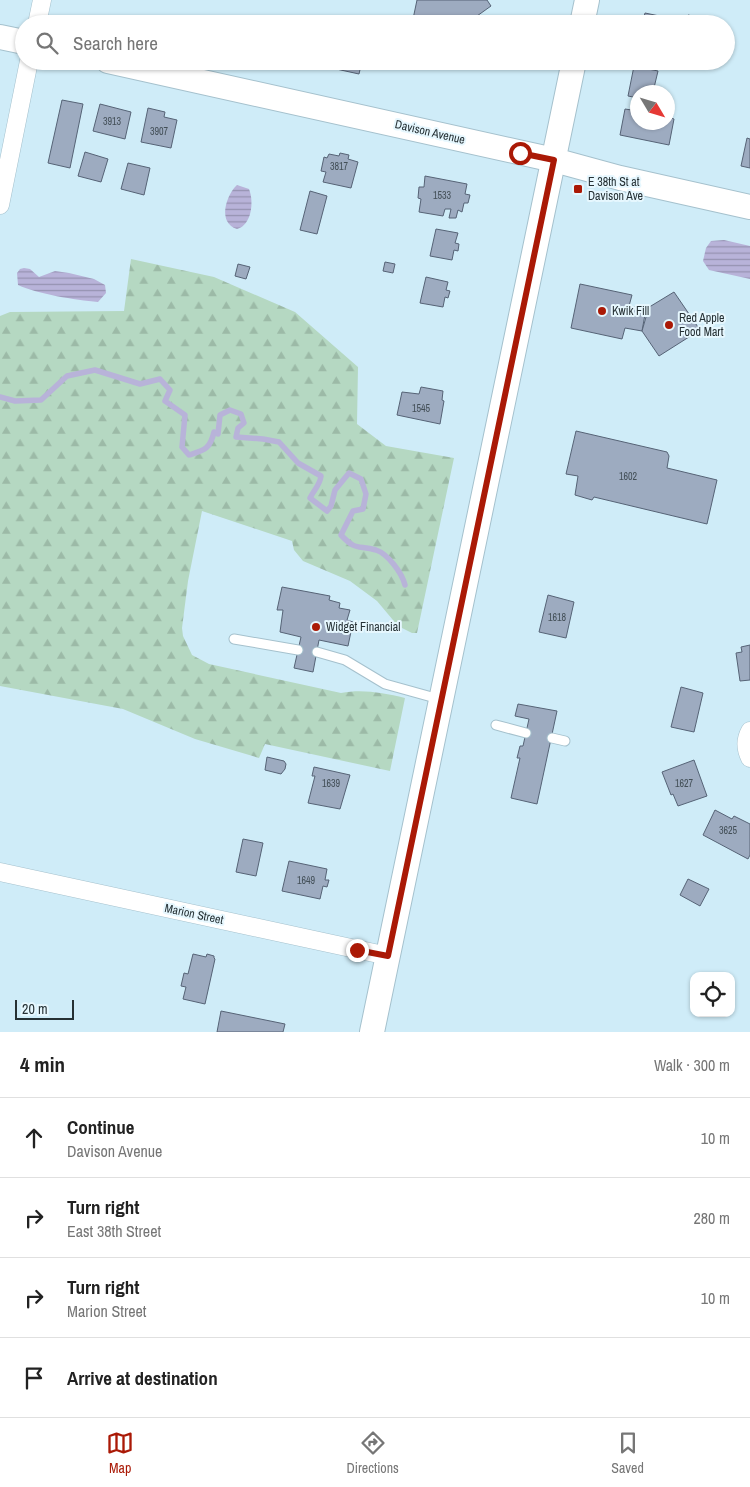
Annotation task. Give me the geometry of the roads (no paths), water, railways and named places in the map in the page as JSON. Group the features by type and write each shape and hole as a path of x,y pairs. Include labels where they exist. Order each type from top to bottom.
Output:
{"main road":[{"path":"584,15 587,0"},
{"path":"0,37 15,40"},
{"name":"Davison Avenue","path":"149,70 554,160 620,178 750,207"},
{"path":"372,1032 572,70"}],"street":[{"path":"39,15 42,0"},
{"path":"0,205 27,70"},
{"path":"750,731 746,742 746,750 750,758"},
{"name":"Marion Street","path":"0,872 388,956"}],"lane":[{"path":"234,639 298,650"},
{"path":"317,652 346,660 385,684 442,699"},
{"path":"496,725 526,733"},
{"path":"552,738 565,741"}],"waterway":[{"path":"0,397 15,401 41,400 67,376 95,370 140,384 160,379 170,390 165,401 185,415 182,447 189,455 206,448 211,442 214,432 218,434 220,415 230,410 241,414 244,423 238,428 236,437 279,442 298,463 321,476 310,498 327,511 331,506 335,490 349,473 361,479 366,494 363,509 353,511 341,535 357,547 376,550 385,555 398,570 405,585"}],"place":[{"name":"E 38th St at Davison Ave","path":"578,189"},
{"name":"Kwik Fill","path":"602,311"},
{"name":"Red Apple Food Mart","path":"669,325"},
{"name":"Widget Financial","path":"316,627"}]}
